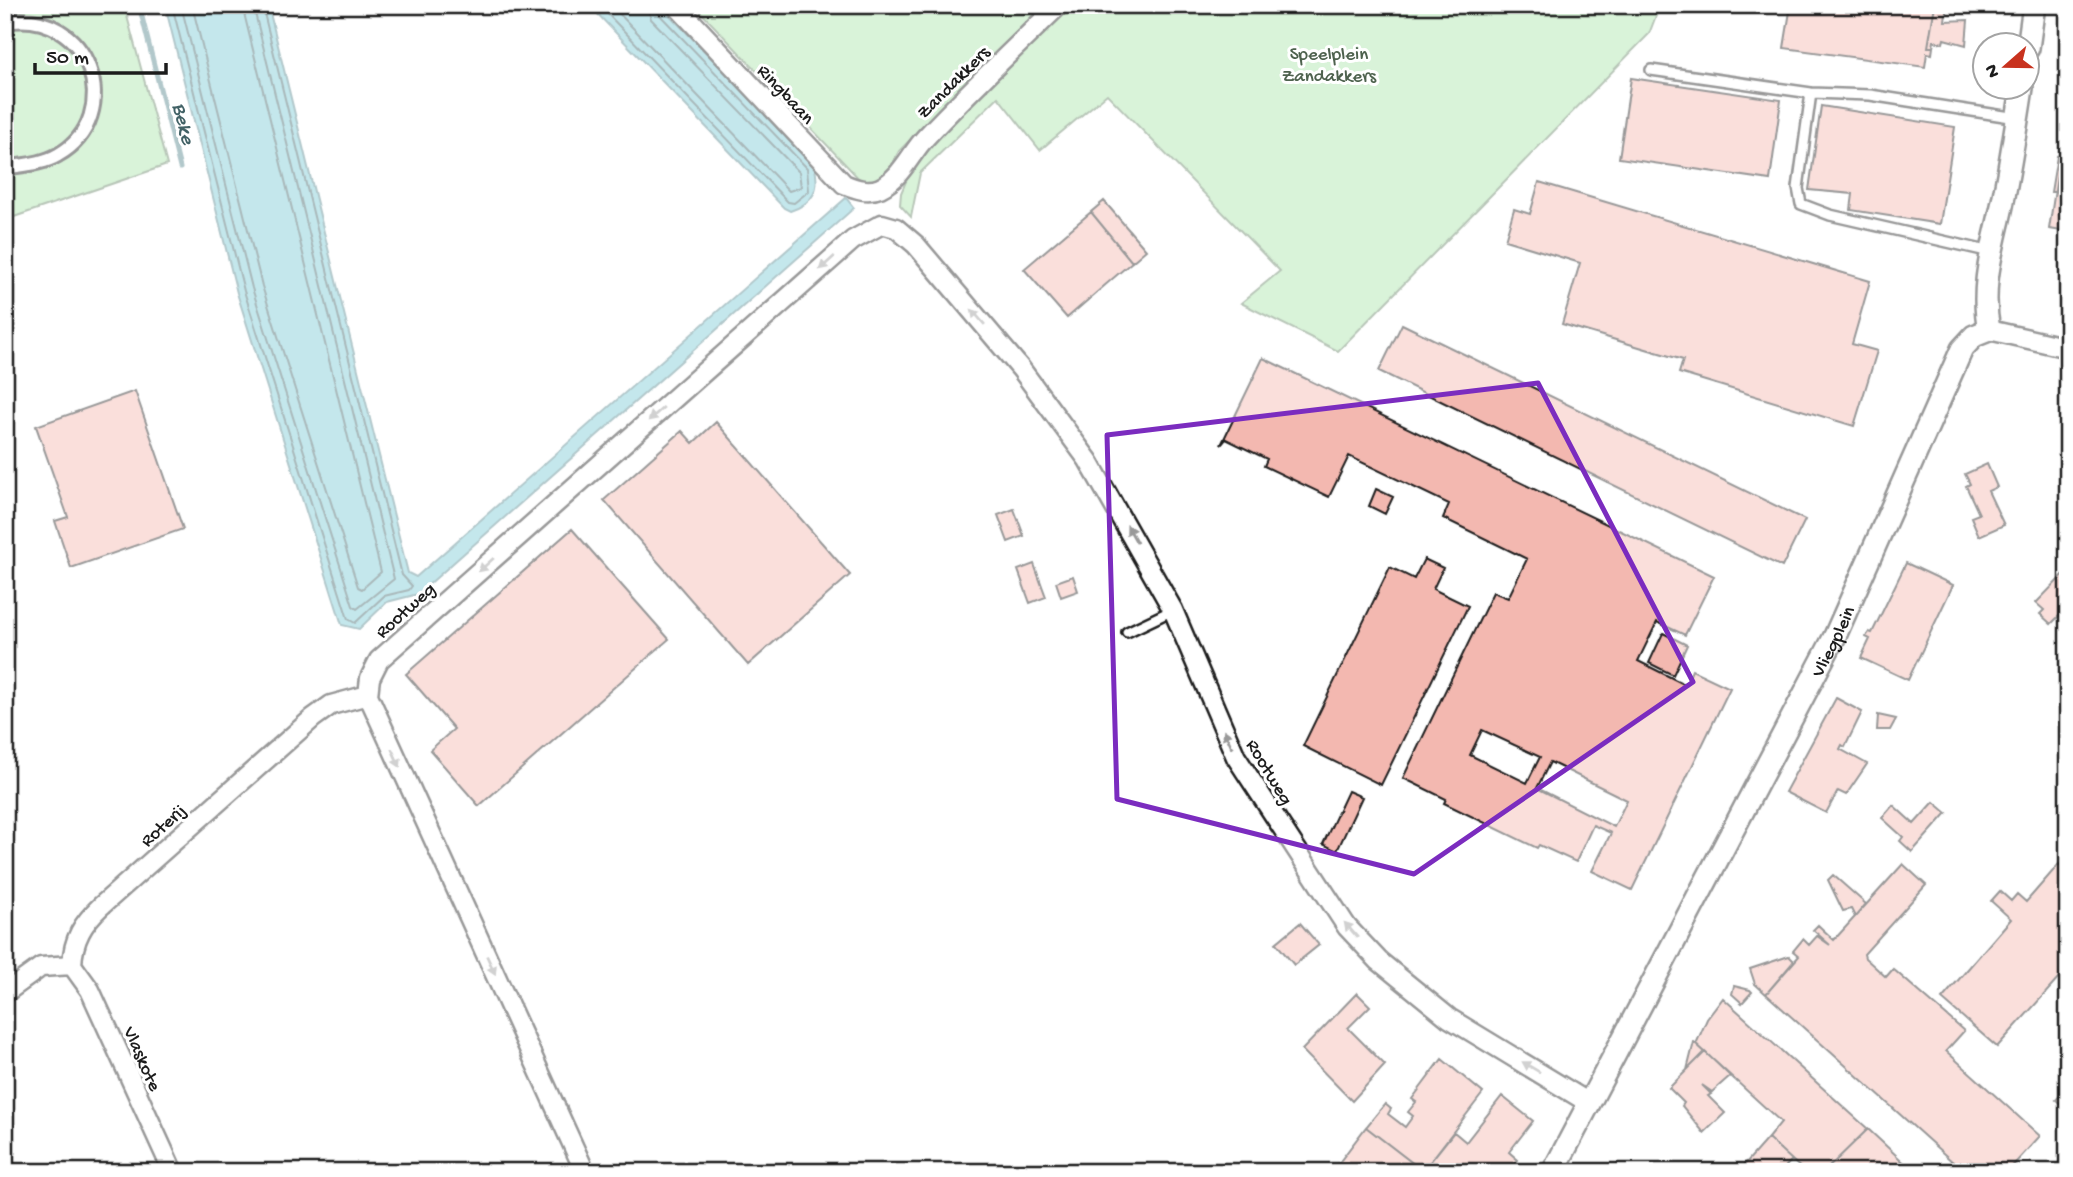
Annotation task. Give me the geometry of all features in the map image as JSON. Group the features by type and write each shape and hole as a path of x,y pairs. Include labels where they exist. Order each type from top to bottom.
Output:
{"street":[{"name":"Ringbaan","path":"676,5 844,184 859,190 877,189"},
{"name":"Zandakkers","path":"877,189 895,177 918,145 941,120 1059,5"},
{"path":"2030,32 2034,5"},
{"path":"5,22 46,22 65,33 83,55 94,89 93,102 79,137 60,155 5,167"},
{"path":"2020,102 1985,284 1985,309 1989,330 2068,348"},
{"name":"Rootweg","path":"368,695 370,678 379,660 853,240 882,224 896,228 916,245 1021,369 1088,460 1173,610 1236,757 1347,928 1379,961 1449,1017 1589,1103"},
{"name":"Vliegplein","path":"1553,1172 1835,636 1962,349 1974,336 1989,330"},
{"path":"368,695 585,1172"},
{"name":"Roterij","path":"72,965 73,950 82,926 96,911 313,718 331,705 368,695"},
{"path":"5,993 41,967 72,965"},
{"name":"Vlaskote","path":"72,965 90,990 173,1172"}],"lane":[{"path":"1651,71 1811,93 1870,95 2017,118"},
{"path":"1811,93 1798,188 1798,197 1806,208 1991,252"},
{"path":"1128,632 1173,610"}],"highlighted area":[{"path":"1538,383 1693,682 1414,874 1117,799 1107,435"}],"green space":[{"path":"5,5 124,5 167,165 5,220"},
{"path":"694,5 1043,5 899,151 884,179 864,184"},
{"name":"Speelplein Zandakkers","path":"1067,5 1660,5 1649,34 1338,351 1241,303 1280,271 1107,94 1040,150 998,97 920,173 911,217 900,205 901,193 918,153"}],"water":[{"path":"165,5 268,5 408,573 416,577 846,198 854,208 418,594 387,602 359,629 342,625 237,293"},
{"path":"589,5 660,5 814,165 817,181 810,199 790,211 784,208"}],"building":[{"path":"1791,5 1935,5 1928,47 1933,47 1932,54 1927,53 1925,67 1784,48"},
{"path":"1935,5 1947,5 1945,21 1968,20 1966,45 1944,39 1943,43 1934,41 1933,47 1928,47"},
{"path":"1631,78 1781,100 1770,180 1619,158"},
{"path":"1821,106 1955,127 1940,224 1851,210 1853,194 1809,190"},
{"path":"2057,156 2060,157 2055,192 2051,192"},
{"path":"2060,157 2068,158 2068,232 2049,229"},
{"path":"1539,182 1870,281 1852,344 1877,351 1854,426 1679,373 1683,360 1562,324 1580,263 1505,240 1514,209 1530,214"},
{"path":"1104,201 1146,250 1132,262 1091,212"},
{"path":"1091,212 1132,262 1067,318 1024,269"},
{"path":"1402,324 1805,520 1782,567 1379,371"},
{"path":"1263,358 1714,576 1685,635 1657,622 1638,661 1686,685 1692,670 1730,688 1632,890 1592,871 1611,833 1593,825 1576,862 1539,845 1537,848 1444,803 1446,799 1403,778 1493,592 1508,598 1527,559 1443,518 1449,504 1349,456 1329,497 1264,466 1267,459 1226,439 1221,445","holes":["1482,730 1540,757 1527,783 1470,755","1550,762 1627,800 1614,827 1537,788"]},
{"path":"135,391 183,529 71,568 55,521 68,517 36,426"},
{"path":"716,422 850,575 748,665 604,500 682,431 693,443"},
{"path":"1987,464 1997,487 1988,491 2004,525 1979,536 1971,517 1979,514 1966,486 1970,484 1965,474"},
{"path":"1376,489 1393,497 1385,514 1369,506"},
{"path":"1014,509 1024,536 1008,542 998,515"},
{"path":"572,529 669,639 479,806 430,750 454,729 406,674"},
{"path":"1424,559 1443,568 1433,589 1468,606 1381,785 1303,746 1390,567 1414,579"},
{"path":"1906,563 1953,585 1908,680 1861,658 1870,639 1866,637 1869,632 1872,633"},
{"path":"1034,564 1046,597 1030,603 1018,570"},
{"path":"2068,570 2068,607 2051,624 2040,614 2044,610 2036,603"},
{"path":"1073,576 1078,591 1061,597 1056,582"},
{"path":"1663,633 1687,645 1673,675 1649,663"},
{"path":"1836,698 1862,712 1845,747 1842,745 1840,749 1867,764 1846,795 1838,791 1826,813 1785,792"},
{"path":"1878,715 1896,719 1890,730 1877,730"},
{"path":"1348,791 1362,797 1337,851 1323,844"},
{"path":"1934,802 1947,813 1912,852 1900,841 1903,837 1882,818 1893,805 1914,824"},
{"path":"1903,864 1926,885 1864,954 1865,958 1886,977 1893,969 1964,1031 1946,1051 2040,1136 2007,1172 1964,1172 1766,994 1799,956 1793,951 1803,939 1809,945 1817,936 1830,945 1813,930 1818,925 1834,940"},
{"path":"2059,864 2068,872 2068,986 2059,978 1997,1047 1942,999 2011,919 1991,901 2000,891 2011,901 2017,894 2026,902"},
{"path":"1833,875 1866,904 1855,917 1851,909 1843,911 1828,880"},
{"path":"1300,923 1319,945 1294,965 1276,943"},
{"path":"1789,956 1794,961 1766,994 1755,984 1750,969"},
{"path":"1734,986 1752,992 1742,1003 1732,994"},
{"path":"1357,993 1370,1006 1348,1028 1385,1065 1352,1101 1302,1050"},
{"path":"1723,998 1868,1129 1824,1172 1805,1172 1768,1138 1781,1122 1696,1044 1707,1019"},
{"path":"1694,1042 1705,1052 1687,1070"},
{"path":"1705,1052 1730,1076 1712,1092 1702,1085 1711,1094 1708,1096 1725,1113 1704,1133 1682,1106 1684,1103 1669,1088"},
{"path":"1442,1059 1483,1093 1423,1171 1366,1127 1385,1104 1391,1109 1388,1114 1405,1127 1413,1116 1408,1112 1416,1102 1412,1099"},
{"path":"2068,1087 2068,1110 2056,1100"},
{"path":"1502,1096 1533,1121 1509,1152 1518,1160 1509,1172 1423,1171 1454,1132 1466,1142"},
{"path":"1366,1127 1423,1171 1424,1172 1332,1172"},
{"path":"1868,1129 1914,1172 1824,1172"},
{"path":"1768,1138 1792,1160 1786,1166 1791,1172 1738,1172"}],"waterway":[{"name":"Beke","path":"139,5 180,168"}]}
